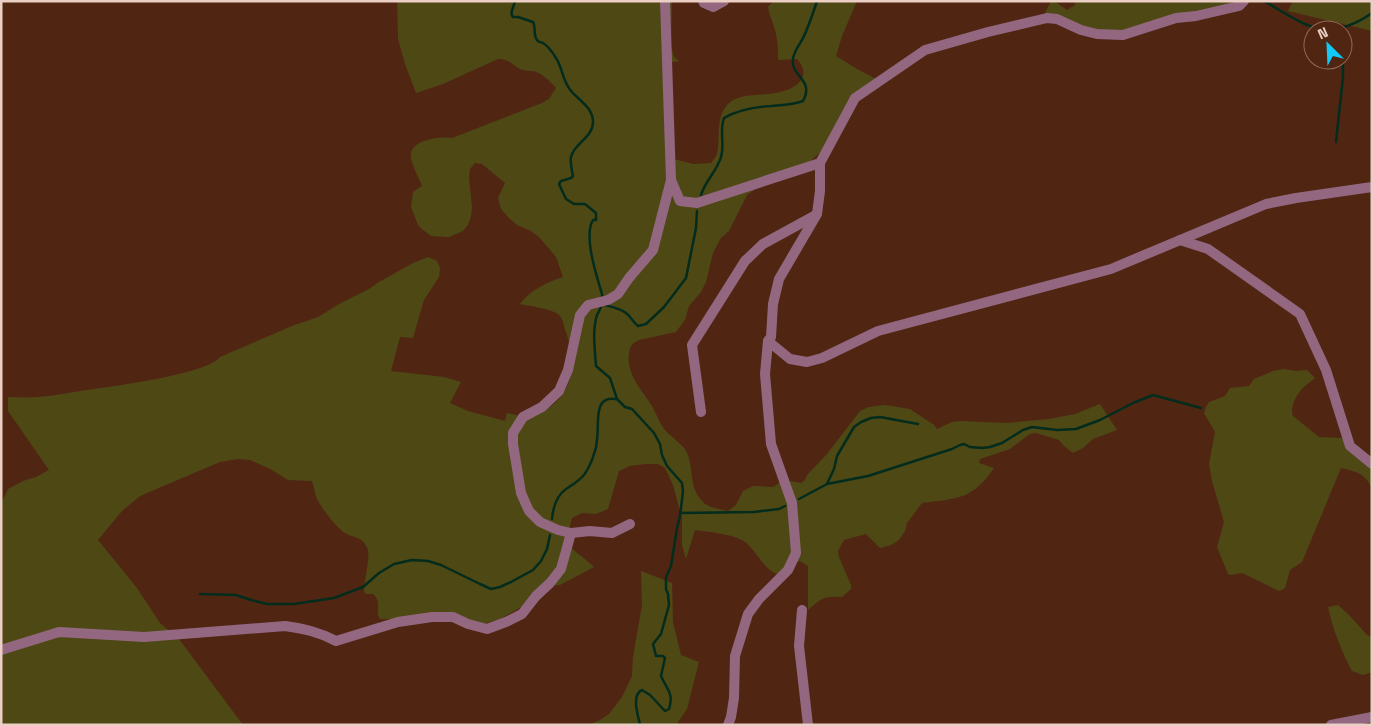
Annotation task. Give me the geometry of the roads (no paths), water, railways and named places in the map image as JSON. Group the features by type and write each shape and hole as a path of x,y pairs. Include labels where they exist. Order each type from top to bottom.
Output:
{"street":[{"path":"630,524 612,533 590,531 571,533 558,530 540,522 529,511 521,493 513,444 514,433 523,417 542,407 559,391 568,370 580,315 588,305 607,300 618,294 653,250 671,180 665,1"},
{"path":"703,1 713,8 724,3 724,1"},
{"path":"728,725 734,698 735,656 748,614 759,599 788,570 796,553 792,503 771,444 765,374 773,304 779,279 817,214 820,191 820,164 855,98 925,50 988,32 1047,18 1057,19 1081,30 1096,34 1123,35 1176,18 1196,16 1239,6 1244,1"},
{"path":"671,180 680,201 697,203 820,164"},
{"path":"768,341 790,359 807,362 822,358 878,331 1111,268 1266,204 1372,187"},
{"path":"701,412 692,345 745,261 763,244 817,214"},
{"path":"1180,240 1208,249 1300,314 1326,370 1350,446 1372,464"},
{"path":"1,650 59,632 144,637 286,626 309,629 336,641 398,622 432,617 453,617 468,624 487,629 522,614 536,596 550,583 561,569 571,533"},
{"path":"802,610 799,646 808,725"},
{"path":"1330,725 1372,717"}],"waterway":[{"path":"515,1 512,12 513,17 533,22 537,40 545,44 552,52 569,88 591,113 592,128 571,157 573,176 561,181 559,184 566,199 574,204 585,204 596,213 596,220 593,220 589,236 602,298"},
{"path":"701,195 721,157 724,118 746,109 803,101 806,88 795,70 793,59 817,1"},
{"path":"1264,1 1299,21 1327,30 1348,26 1372,13"},
{"path":"1336,142 1343,70"},
{"path":"605,305 624,312 638,326 646,324 664,307 686,278 696,228 697,211"},
{"path":"602,304 597,315 595,327 596,366 610,378 617,399 625,407 632,409 654,433 660,444 667,466 682,483 683,491 671,566 666,577 669,605 661,634 653,644 656,656 663,656 665,658 661,676 671,699 669,709 665,711 650,695 642,690 637,696 636,701 640,725"},
{"path":"799,499 827,484 868,476 960,445 964,444 970,447 982,448 990,447 1002,443 1023,430 1032,427 1057,430 1076,429 1153,395 1201,408"},
{"path":"552,519 557,499 566,489 582,477 591,462 597,445 600,406 607,399 617,399"},
{"path":"827,484 834,469 837,456 854,427 861,422 880,417 918,424"},
{"path":"681,513 754,512 779,509 785,506"},
{"path":"200,594 236,595 267,604 294,604 334,598 363,587 379,573 394,564 412,560 428,561 441,565 491,589 500,587 533,570 541,561 547,549 550,535"}]}
